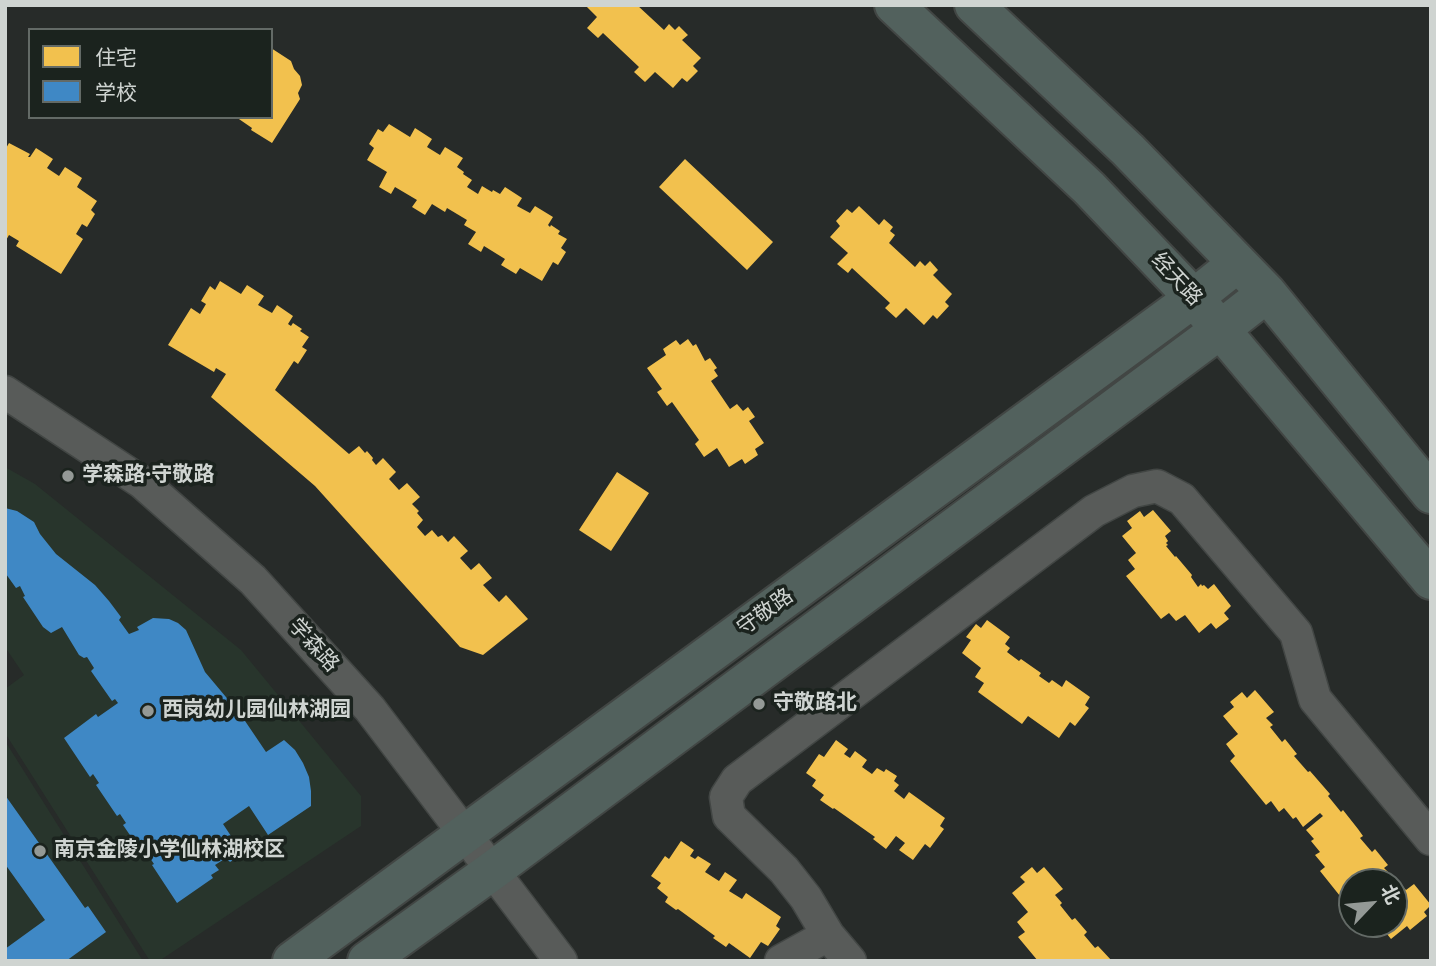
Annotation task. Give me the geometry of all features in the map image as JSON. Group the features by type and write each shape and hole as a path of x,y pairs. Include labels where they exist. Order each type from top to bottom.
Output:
{"main road":[{"name":"经天路","path":"894,5 1089,188 1194,298 1431,580"},
{"path":"974,5 1128,150 1267,293 1431,494"},
{"name":"守敬路","path":"292,961 465,836 1238,263"},
{"name":"守敬路","path":"367,961 492,871 1267,293"}],"street":[{"name":"学森路","path":"5,392 143,483 253,580 370,709 561,961"},
{"path":"850,961 784,870 729,816 726,797 737,780 1094,511 1133,491 1157,486 1182,499 1296,633 1315,699 1431,839"},
{"path":"781,961 828,934"}],"shaded area":[{"name":"西岗幼儿园仙林湖园","path":"5,467 35,484 241,650 361,796 361,826 159,961 150,961 5,733 5,689 24,675 5,647"},
{"name":"南京金陵小学仙林湖校区","path":"5,741 143,961 5,961"}],"building: 住宅":[{"path":"585,5 637,5 664,30 669,24 675,30 679,26 688,35 682,40 701,58 693,66 698,71 687,82 682,78 673,88 655,72 645,82 634,72 639,67 603,33 598,38 587,28 597,17"},
{"path":"273,49 291,61 300,76 300,99 272,143 251,130 252,128 239,119 273,119"},
{"path":"389,124 410,137 415,128 432,139 427,147 440,155 445,147 463,158 457,167 472,180 467,187 478,194 482,186 500,194 505,187 522,198 517,206 530,213 535,206 553,217 548,225 560,231 558,234 567,239 561,248 566,252 558,265 553,262 542,281 520,268 516,274 501,265 505,259 484,246 481,252 468,244 476,232 464,225 467,220 447,208 445,212 432,204 425,215 412,207 417,200 395,187 391,194 379,187 387,172 367,160 374,148 369,144 378,129 383,132"},
{"path":"9,143 30,154 28,157 36,148 53,159 47,168 59,176 65,167 82,178 77,187 97,201 91,210 95,214 87,227 82,224 76,234 83,239 61,274 16,246 19,241 9,235 5,242 5,150"},
{"path":"685,159 773,242 747,270 659,187"},
{"path":"859,206 879,225 884,219 893,227 890,231 895,235 889,243 915,267 920,261 925,266 930,261 938,270 933,275 952,294 945,302 949,306 937,319 933,315 924,325 906,308 896,318 885,308 890,303 852,268 848,273 837,264 848,253 830,237 840,226 836,221 847,209 852,213"},
{"path":"220,281 241,294 247,285 264,296 258,305 272,313 277,305 293,316 288,324 291,326 293,323 309,337 302,347 307,350 298,364 294,361 275,390 349,454 359,446 365,453 367,451 376,465 383,458 396,472 389,479 399,490 407,483 420,497 412,504 423,520 417,527 425,536 432,530 448,542 454,536 468,551 460,558 471,570 479,563 492,578 483,585 499,602 506,595 528,619 483,655 460,647 315,486 211,397 226,374 216,368 214,372 168,345 191,308 200,314 206,304 201,301 210,286 215,290"},
{"path":"688,339 693,346 696,344 705,361 710,358 717,368 714,370 718,376 711,381 730,409 737,404 743,411 748,407 755,417 749,421 764,443 755,449 758,455 745,464 742,459 729,467 717,448 704,457 695,444 699,440 672,402 667,406 657,392 662,389 647,368 666,355 663,349 676,340 680,345"},
{"path":"617,472 649,493 611,551 579,530"},
{"path":"1153,510 1171,531 1165,536 1168,541 1166,546 1192,575 1198,587 1201,584 1208,589 1214,584 1231,606 1224,613 1229,619 1216,629 1211,623 1199,633 1185,615 1176,621 1169,613 1161,619 1126,576 1135,569 1128,560 1136,553 1122,536 1132,528 1127,521 1140,511 1144,517"},
{"path":"987,620 1010,637 1005,644 1010,648 1007,652 1041,673 1039,676 1062,687 1066,680 1090,697 1085,705 1089,708 1075,726 1070,722 1059,738 1028,716 1022,724 978,692 984,683 975,677 981,668 962,653 971,640 966,637 976,624 981,628"},
{"path":"1255,690 1274,712 1266,718 1273,725 1270,727 1282,742 1285,739 1297,754 1294,756 1330,794 1328,796 1341,812 1343,810 1363,836 1360,838 1372,852 1375,849 1388,865 1384,868 1338,868 1338,894 1320,871 1325,867 1315,855 1320,852 1306,830 1323,816 1320,813 1303,827 1296,817 1293,819 1284,808 1279,812 1271,801 1266,805 1230,761 1235,756 1226,744 1238,734 1223,716 1234,707 1230,702 1242,692 1247,698"},
{"path":"836,740 848,749 844,754 850,758 855,751 867,760 862,767 872,774 877,768 884,772 886,769 897,776 894,781 899,785 894,791 904,799 909,792 945,818 940,826 944,829 930,848 925,844 913,860 899,850 905,843 896,836 886,849 873,839 875,837 820,800 824,795 812,786 816,780 806,773 819,754 824,757"},
{"path":"681,841 694,850 690,856 695,859 698,856 711,864 705,872 719,881 725,872 737,880 729,891 742,899 746,893 781,917 776,926 780,929 768,946 761,942 750,958 729,943 726,947 713,938 715,936 665,902 668,897 657,888 661,883 651,876 665,856 669,859"},
{"path":"1032,867 1037,873 1044,867 1063,889 1055,895 1062,903 1060,905 1072,920 1075,918 1087,932 1084,935 1095,948 1098,946 1112,961 1038,961 1018,937 1025,932 1017,922 1028,912 1012,893 1025,882 1020,877"},
{"path":"1414,884 1431,905 1424,912 1427,916 1410,930 1408,888"}],"building: 学校":[{"path":"5,508 17,511 34,522 56,554 95,585 109,601 129,634 139,630 137,627 153,618 169,619 178,623 186,630 205,672 241,715 266,752 284,740 295,750 303,763 309,777 311,806 268,835 249,806 223,824 243,854 230,862 226,858 215,865 219,870 211,875 213,878 177,903 148,855 145,857 123,825 126,823 120,814 117,816 96,785 99,783 93,774 90,777 64,738 96,714 98,717 118,703 115,699 112,701 91,671 94,668 87,657 79,655 62,627 51,633 43,627 23,597 25,596 20,586 16,588 6,574"},
{"path":"5,795 85,908 88,906 106,932 66,961 5,961 5,949 45,920 5,864"}],"place":[{"name":"学森路·守敬路","path":"68,476"},
{"name":"守敬路北","path":"759,704"},
{"name":"西岗幼儿园仙林湖园","path":"148,711"},
{"name":"南京金陵小学仙林湖校区","path":"40,851"}]}
